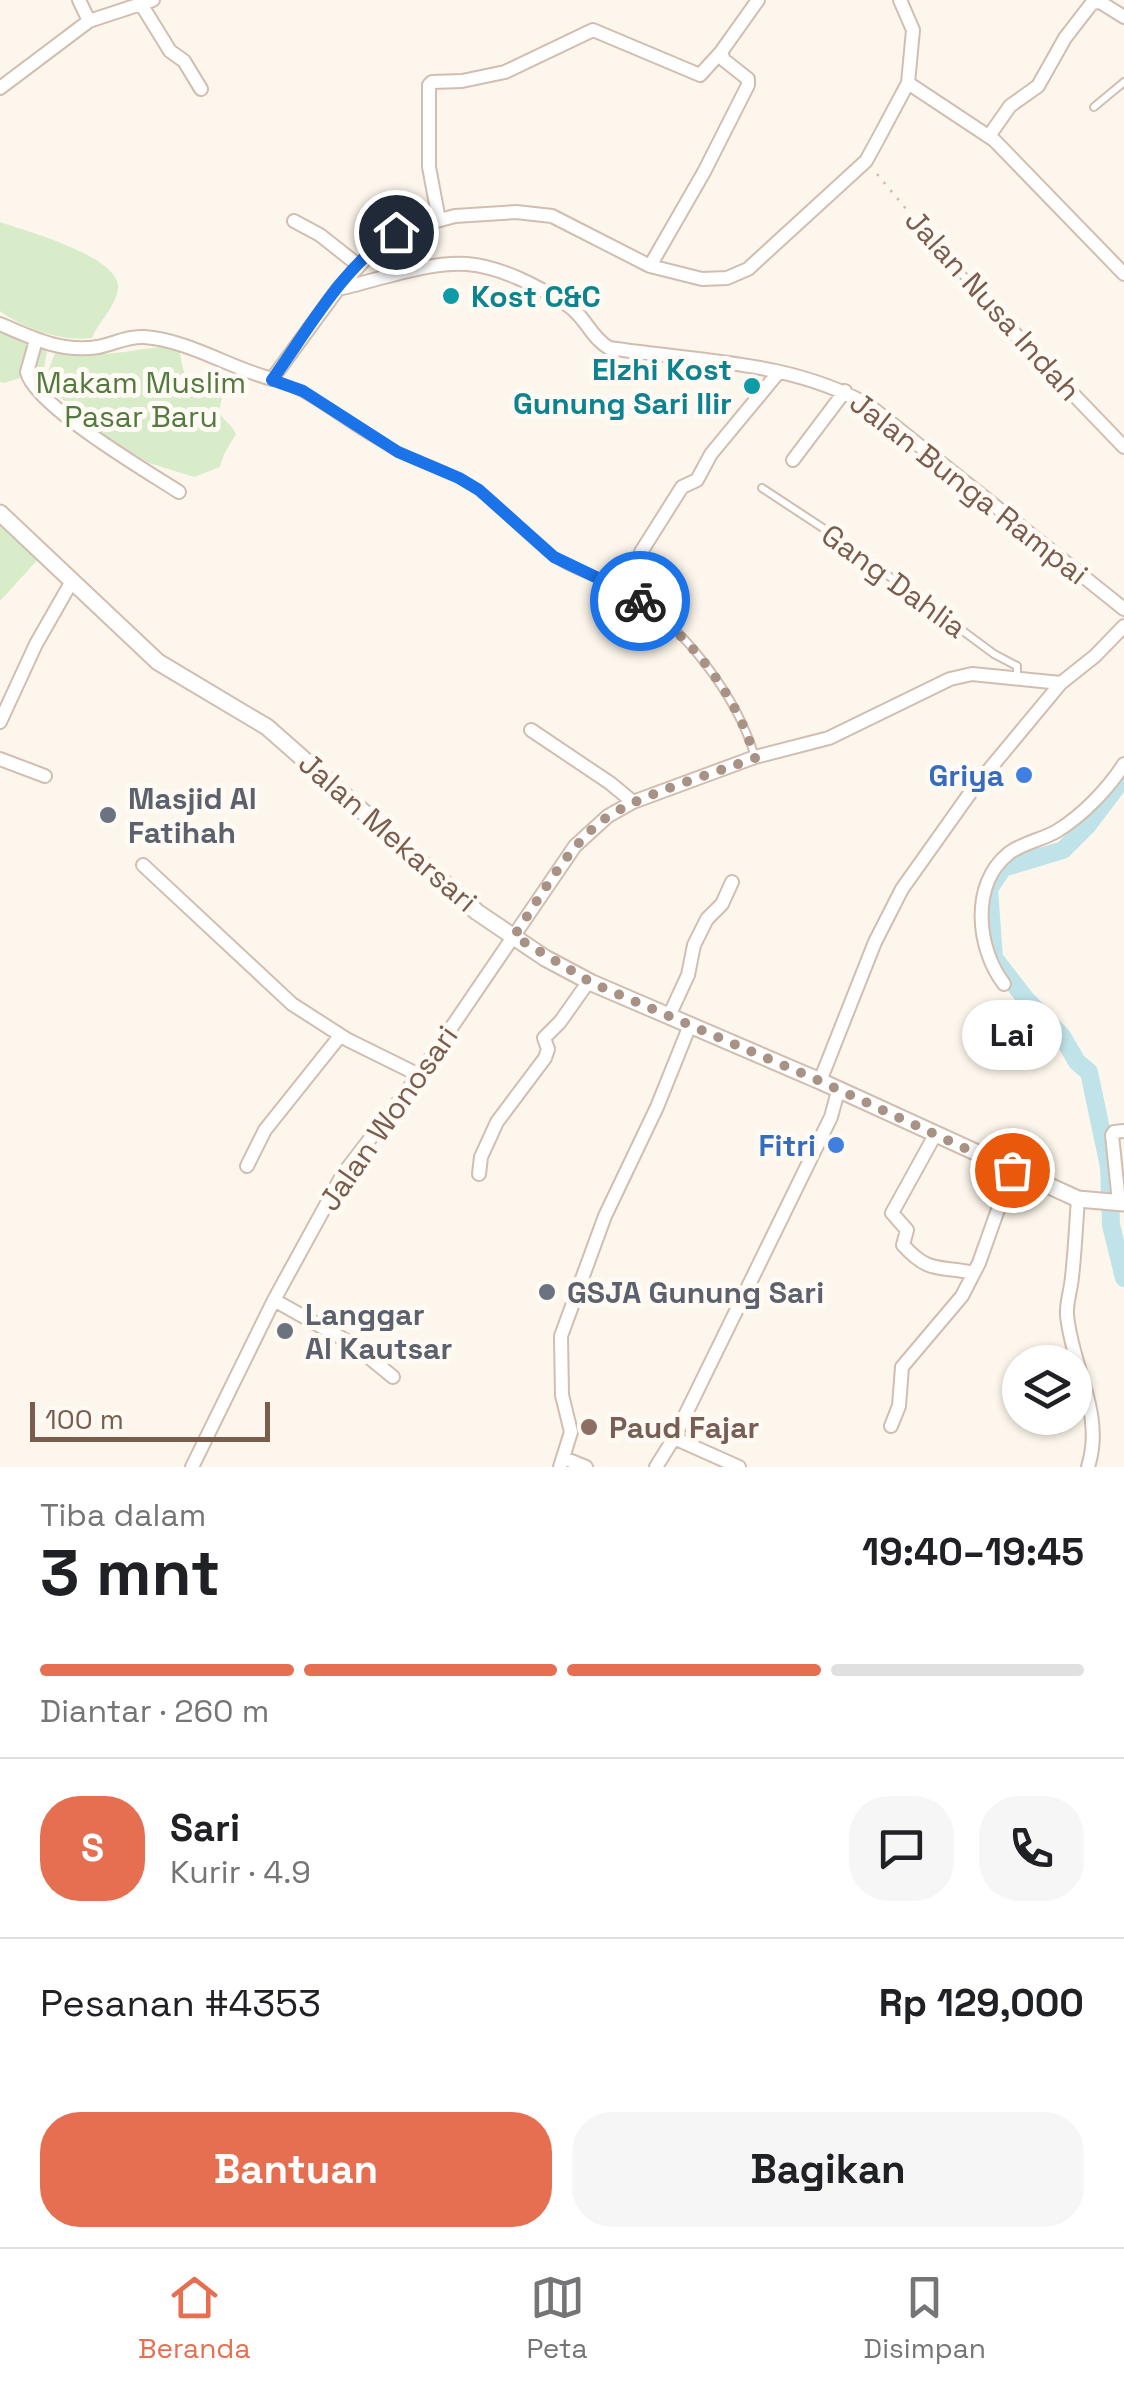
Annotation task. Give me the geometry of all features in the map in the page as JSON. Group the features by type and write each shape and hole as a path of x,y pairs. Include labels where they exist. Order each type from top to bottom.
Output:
{"street":[{"path":"78,0 90,21"},
{"path":"438,220 428,167 432,82 462,81 505,72 593,30 700,75 758,0"},
{"path":"0,324 50,345 78,348 146,337 272,380 338,289 380,242 396,232 438,220 516,212 552,216 650,266 702,279 727,278 748,269 866,161 908,83 912,30 900,0"},
{"path":"0,88 90,21 147,2 170,51 184,60 201,89"},
{"path":"989,136 1010,106 1038,86 1065,38 1092,3 1100,2 1124,17"},
{"path":"650,266 748,86 748,79 724,60 721,52"},
{"path":"908,83 989,136 1124,274"},
{"path":"294,221 320,234 358,264"},
{"name":"Jalan Bunga Rampai","path":"338,289 448,264 491,268 574,309 596,339 609,348 778,373 845,391 871,407 1124,609"},
{"name":"Jalan Nusa Indah","path":"995,312 1124,447"},
{"path":"36,340 27,372 36,388 94,438 180,492"},
{"path":"641,552 682,487 697,480 711,454 778,373"},
{"path":"793,460 845,391"},
{"name":"Jalan Mekarsari","path":"0,513 158,662 266,727 477,912 514,936 589,982 820,1081 1012,1170 1105,1201"},
{"path":"0,722 36,644 72,580"},
{"path":"820,1081 875,942 902,889 974,789 1061,683 1124,626"},
{"name":"Jalan Wonosari","path":"192,1467 214,1416 343,1174 419,1075 574,846 608,816 633,802 755,758 829,738 950,679 972,674 1061,683"},
{"path":"531,730 633,802"},
{"path":"0,759 45,776"},
{"path":"1004,984 994,971 985,943 982,906 988,878 1008,854 1058,830 1111,785 1124,764"},
{"path":"142,865 292,1004 340,1036 419,1075"},
{"path":"669,1016 688,974 694,945 732,882"},
{"path":"479,1174 480,1157 497,1122 546,1058 544,1037 589,982"},
{"path":"586,1467 562,1462 571,1432 562,1395 561,1336 605,1216 658,1107 690,1026"},
{"path":"247,1166 266,1130 340,1036"},
{"path":"656,1467 674,1438 831,1117 838,1091"},
{"path":"1088,1467 1093,1416 1074,1361 1066,1311 1072,1282 1105,1201 1112,1135 1124,1131"},
{"path":"935,1136 892,1214 907,1230 903,1245 915,1258 939,1270 951,1268 974,1273"},
{"path":"890,1426 899,1406 904,1362 962,1296 1012,1170"},
{"path":"274,1300 354,1345 393,1376"},
{"path":"674,1438 740,1467"}],"lane":[{"path":"1094,107 1124,82"},
{"name":"Jalan Nusa Indah","path":"934,242 995,312"},
{"path":"272,380 303,391 398,452 479,490 554,557 627,592 648,607 685,639 726,690 745,724 755,758"},
{"name":"Gang Dahlia","path":"762,488 832,534 994,654 1017,666 1016,678"}],"path":[{"name":"Jalan Nusa Indah","path":"866,161 934,242"}],"green space":[{"name":"Makam Muslim Pasar Baru","path":"0,222 89,256 115,277 116,296 92,338 44,333 0,311"},
{"name":"Makam Muslim Pasar Baru","path":"0,325 47,351 41,388 23,377 0,382"},
{"name":"Makam Muslim Pasar Baru","path":"179,348 190,382 223,395 221,414 236,434 220,467 194,477 149,463 116,444 55,393 49,369 56,350 98,354"},
{"path":"0,518 41,556 0,601"}],"waterway":[{"path":"1124,777 1087,826 1063,850 1003,868 989,889 994,958 1089,1072 1109,1167 1111,1225 1124,1278"}],"way so far":[{"path":"640,601 685,639 726,690 745,724 755,758 633,802 608,816 574,846 514,936 592,983 820,1081 1012,1170"}],"place":[{"name":"Kost C&C","path":"451,296"},
{"name":"Elzhi Kost Gunung Sari Ilir","path":"752,386"},
{"name":"Griya","path":"1024,775"},
{"name":"Masjid Al Fatihah","path":"108,815"},
{"name":"Fitri","path":"836,1145"},
{"name":"Lai","path":"1012,1170"},
{"name":"GSJA Gunung Sari","path":"547,1292"},
{"name":"Langgar Al Kautsar","path":"285,1331"},
{"name":"Paud Fajar","path":"589,1427"}],"route":[{"path":"396,232 358,264 272,380 320,400 374,439 479,490 554,557 640,601"}]}
